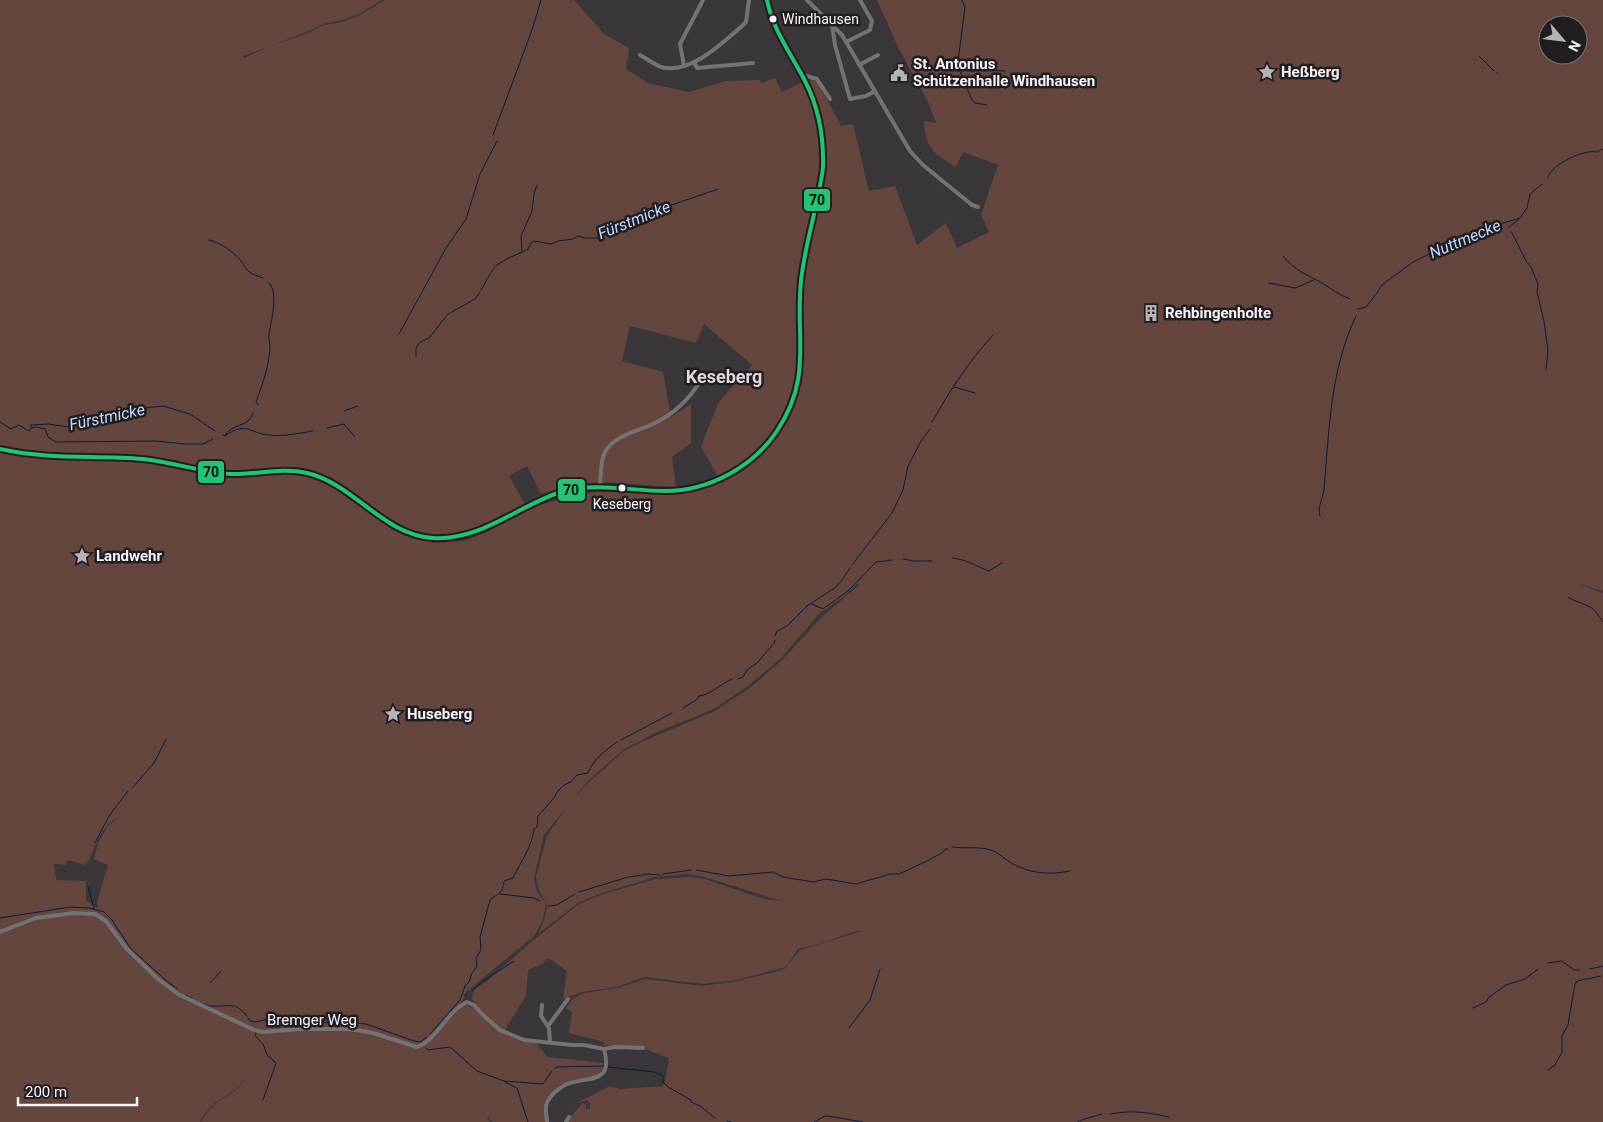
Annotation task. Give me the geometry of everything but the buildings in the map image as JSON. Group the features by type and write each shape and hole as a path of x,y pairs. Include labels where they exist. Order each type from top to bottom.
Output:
{"main road":[{"path":"0,449 22,455 62,459 144,459 203,471 229,474 306,473 337,485 386,522 399,529 420,536 441,538 463,535 486,528 535,501 559,492 600,486 677,491 720,480 743,467 764,449 780,428 796,390 800,365 800,283 823,170 822,133 812,96 803,75 771,20 766,0"}],"street":[{"path":"684,66 680,44 704,0"},
{"path":"640,55 661,66 671,68 694,62 714,50 746,22 749,0"},
{"path":"807,0 842,35 916,158 972,205 978,207"},
{"path":"846,42 870,30 872,21 860,0"},
{"path":"832,25 835,46 850,99 866,96 875,91"},
{"path":"859,65 878,55"},
{"path":"694,62 697,68 753,63"},
{"path":"803,75 817,79 830,99"},
{"path":"600,486 603,458 608,448 618,440 655,423 685,403 700,381"},
{"name":"Bremger Weg","path":"0,932 36,918 74,913 95,914 106,921 126,948 158,979 178,994 254,1030 263,1032 300,1029 350,1029 374,1033 417,1048 427,1041 457,1009 467,1002 474,1005 495,1026 515,1037 529,1041 550,1042"},
{"path":"548,1026 568,999"},
{"path":"542,1005 541,1016 548,1026 550,1042 604,1049 614,1047 643,1048"},
{"path":"547,1122 546,1107 555,1092 567,1084 594,1078 605,1070 607,1064 604,1049"},
{"path":"566,1122 569,1117"}],"shaded area":[{"path":"0,0 382,0 357,15 324,24 243,56 244,58 324,25 342,22 358,16 385,0 574,0 604,34 629,48 626,69 648,83 689,92 726,81 759,80 762,83 775,78 782,92 807,80 817,81 841,126 853,124 869,191 895,186 917,245 946,223 957,248 989,232 981,215 998,165 963,152 956,167 936,154 932,149 927,138 924,121 936,123 929,104 898,47 877,0 1603,0 1603,591 1576,583 1603,593 1603,1122 566,1122 583,1103 586,1105 586,1109 590,1108 590,1103 587,1100 577,1103 610,1086 620,1089 663,1086 669,1058 643,1048 604,1045 604,1042 569,1033 572,1012 566,1008 573,999 583,993 618,988 645,979 702,986 737,981 786,968 800,950 862,931 856,931 798,949 786,967 737,980 702,984 644,977 617,987 582,992 563,999 567,971 548,958 542,964 528,970 526,996 504,1031 487,1019 509,1035 526,1041 536,1042 547,1057 604,1063 602,1072 590,1079 565,1084 547,1101 546,1122 492,1122 488,1117 490,1122 201,1122 217,1102 236,1090 240,1086 245,1077 236,1089 215,1103 200,1122 0,1122","holes":["704,324 752,365 718,403 701,447 719,478 716,485 688,491 597,492 569,496 535,507 487,532 464,541 434,543 401,534 391,529 391,525 419,534 442,535 466,531 490,521 525,504 509,476 527,466 541,494 571,485 601,482 676,487 672,457 691,443 691,404 671,417 663,372 622,361 630,326 696,343","858,583 859,585 823,616 781,661 751,687 715,711 624,751 588,783 571,802 587,782 623,750 657,732 714,709 748,686 780,659 820,613 843,597","566,808 547,836 536,877 538,888 546,903 536,891 534,878 544,835","119,817 107,827 98,843 94,859 108,865 97,902 98,908 86,900 86,881 56,880 54,864 66,865 67,860 86,865 98,838 106,827","688,874 705,877 781,901 764,899 705,879 689,877 656,879 600,895 579,904 474,990 472,999 485,1017 468,1005 462,1007 423,1046 418,1046 427,1040 460,1004 471,988 535,935 543,920 546,903 547,908 544,921 538,934 578,903 599,894 655,877"]}],"waterway":[{"path":"493,135 532,30 541,0"},
{"path":"962,0 965,7 958,62 959,69 972,100 975,103 987,105"},
{"path":"1479,56 1494,71"},
{"path":"960,66 971,71 1005,71"},
{"path":"399,334 446,248 466,219 480,174 497,141"},
{"name":"Nuttmecke","path":"1548,177 1556,167 1569,158 1603,149"},
{"name":"Nuttmecke","path":"1358,309 1366,307 1382,285 1413,262 1450,244 1479,237 1490,227 1520,218 1527,208 1530,194 1542,184"},
{"path":"522,251 521,236 532,211 537,185"},
{"name":"Fürstmicke","path":"481,290 497,265 528,249 534,241 551,244 578,236 598,238 657,210 718,189"},
{"name":"Nuttmecke","path":"1508,228 1519,219"},
{"path":"1511,231 1538,284 1537,292 1544,321 1548,351 1546,370"},
{"path":"208,240 226,248 242,262 248,271 263,278"},
{"path":"1283,256 1301,272 1350,299"},
{"path":"1269,283 1295,288 1314,280"},
{"path":"258,405 256,402 270,353 269,336 273,315 274,293 269,283"},
{"name":"Fürstmicke","path":"416,357 416,348 420,342 429,338 448,314 475,299 480,292"},
{"name":"Nuttmecke","path":"1320,516 1319,509 1324,490 1329,424 1336,379 1347,337 1356,316"},
{"path":"932,422 960,377 993,335"},
{"path":"954,387 975,393"},
{"name":"Fürstmicke","path":"0,422 11,429 19,425 29,431 31,425 48,424 69,427 84,424 103,416 138,412 145,408 163,406 190,414 215,431"},
{"name":"Fürstmicke","path":"344,411 358,406"},
{"path":"225,436 231,429 248,421 253,413"},
{"path":"327,428 344,424 355,437"},
{"path":"32,428 45,429 48,437 56,442 155,441 203,444 213,439"},
{"name":"Fürstmicke","path":"223,435 238,429 248,429 262,434 274,435 313,431"},
{"path":"852,565 892,513 903,490 908,466 921,441 930,429"},
{"path":"952,558 966,561 989,571 1002,563"},
{"path":"903,559 932,561"},
{"path":"812,604 823,609 849,590 876,562 892,560"},
{"path":"775,636 777,631 787,626 807,606 836,587 850,568"},
{"path":"1568,597 1592,608 1603,622"},
{"path":"738,679 743,677 747,670 757,663 775,642 774,640"},
{"path":"683,708 699,696 708,694 732,679"},
{"path":"621,740 672,713"},
{"path":"132,788 154,763 166,739"},
{"path":"430,1034 460,1000 465,986 477,966 476,958 481,950 480,937 490,900 501,891 504,881 513,878 529,848 534,829 537,827 538,816 564,785 571,782 577,775 588,773 597,759 617,742"},
{"path":"95,843 109,816 128,791"},
{"path":"952,847 991,850 1013,864 1034,872 1055,873 1070,871"},
{"path":"696,870 729,876 773,872 783,877 813,882 826,879 856,884 890,874 899,874 948,849"},
{"path":"663,874 691,870"},
{"path":"579,892 628,877 649,874 660,875"},
{"path":"88,886 94,909"},
{"path":"500,894 534,898 540,901"},
{"path":"548,906 557,905 575,894"},
{"path":"0,918 70,907 89,908 104,912 112,920 131,949 178,989"},
{"path":"472,991 487,978 514,961"},
{"path":"1548,963 1562,961 1574,970 1580,970"},
{"path":"1590,969 1603,966"},
{"path":"849,1028 870,1000 880,969"},
{"path":"1473,1008 1486,1002 1489,997 1506,985 1525,979 1538,969"},
{"path":"210,983 221,971"},
{"path":"1548,1070 1555,1065 1562,1052 1562,1036 1568,1025 1575,984 1577,981 1601,976"},
{"path":"464,995 468,991"},
{"path":"186,995 209,1006 237,1007 250,1021 270,1020 285,1024 337,1022 366,1024 414,1041 420,1042 427,1037"},
{"path":"256,1033 255,1036 263,1044 267,1055 276,1063 263,1100"},
{"path":"426,1048 428,1050 450,1047 477,1071 504,1081 543,1084 552,1071"},
{"path":"555,1069 556,1067 603,1066"},
{"path":"608,1067 655,1072 663,1076 663,1082 668,1087 691,1100 691,1102 700,1106 715,1118"},
{"path":"505,1082 517,1088 528,1122"},
{"path":"1110,1114 1139,1112 1169,1117"},
{"path":"1077,1122 1102,1114"},
{"path":"814,1122 825,1116 863,1122"},
{"path":"727,1121 731,1122"}],"transit line":[{"name":"70","path":"0,449 36,455 143,459 230,474 298,471 324,479 339,487 399,528 415,535 433,538 467,534 561,492 600,487 652,491 681,490 713,482 743,466 756,456 777,431 795,393 800,357 801,281 823,168 823,145 814,102 805,81 778,32 767,0"}],"place":[{"name":"Windhausen","path":"773,19"},
{"name":"Heßberg","path":"1267,72"},
{"name":"St. Antonius Schützenhalle Windhausen","path":"899,73"},
{"name":"Rehbingenholte","path":"1151,313"},
{"name":"Keseberg","path":"622,488"},
{"name":"Landwehr","path":"82,556"},
{"name":"Huseberg","path":"393,714"}],"district":[{"name":"Keseberg","path":"724,376"}]}
